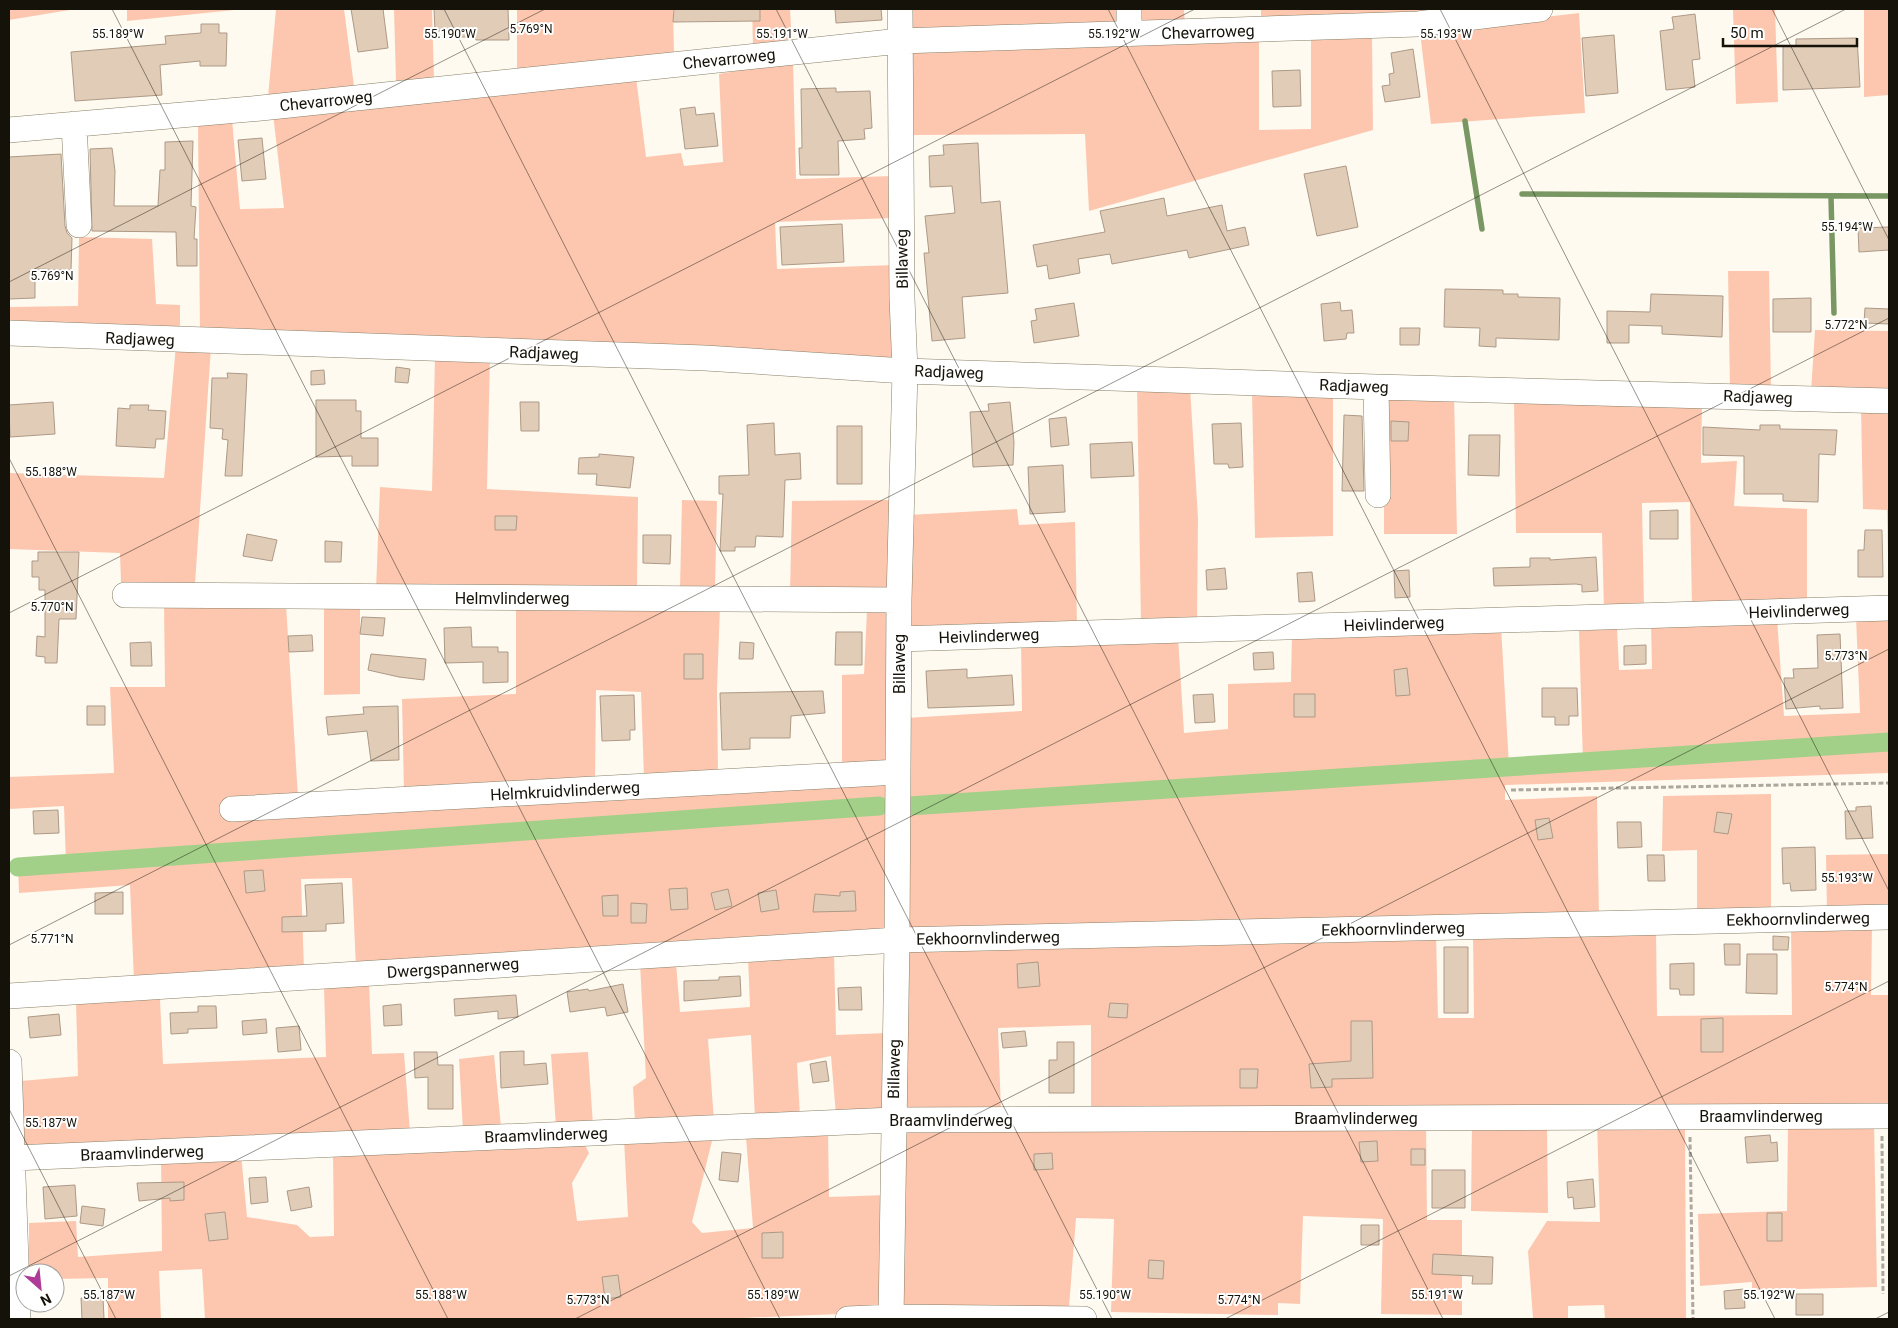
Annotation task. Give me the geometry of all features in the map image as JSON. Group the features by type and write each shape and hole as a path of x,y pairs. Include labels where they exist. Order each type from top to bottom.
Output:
{"street":[{"name":"Billaweg","path":"891,1318 897,940 899,600 905,371 902,298 900,9"},
{"path":"1129,9 1129,34"},
{"name":"Chevarroweg","path":"9,130 261,108 900,41 1418,24 1540,9"},
{"path":"74,124 78,226"},
{"name":"Radjaweg","path":"9,333 705,358 905,371 1376,387 1889,401"},
{"path":"1376,387 1378,495"},
{"name":"Helmvlinderweg","path":"125,595 899,600"},
{"name":"Heivlinderweg","path":"899,639 1889,608"},
{"name":"Helmkruidvlinderweg","path":"232,809 898,772"},
{"name":"Eekhoornvlinderweg","path":"897,940 1889,917"},
{"name":"Dwergspannerweg","path":"9,996 897,940"},
{"path":"9,1062 18,1319"},
{"name":"Braamvlinderweg","path":"12,1155 893,1120 1885,1116"},
{"path":"848,1319 1084,1319"}],"path":[{"path":"1510,790 1889,782"},
{"path":"1690,1116 1693,1319"},
{"path":"1883,1294 1885,1116"}],"shaded area":[{"path":"9,9 76,9 9,20"},
{"path":"127,9 244,9 127,21"},
{"path":"276,9 344,9 354,86 268,97"},
{"path":"394,9 432,9 434,79 396,82"},
{"path":"517,9 673,9 674,56 517,73"},
{"path":"752,9 790,9 792,43 753,45"},
{"path":"906,9 1120,9 1121,27 905,35"},
{"path":"1135,9 1184,9 1185,26 1135,29"},
{"path":"1261,9 1462,9 1261,23"},
{"path":"1733,9 1775,9 1778,102 1736,104"},
{"path":"1864,9 1889,9 1889,95 1864,97"},
{"path":"1579,13 1585,113 1431,124 1420,32"},
{"path":"1372,36 1373,130 1089,211 1085,134 910,135 908,50 1259,38 1259,130 1311,129 1311,38"},
{"path":"793,61 796,179 894,176 894,218 775,222 777,269 895,265 897,364 200,333 198,122 232,120 240,209 284,208 273,114 636,77 646,157 681,153 684,166 723,162 719,74"},
{"path":"79,237 152,239 156,304 180,305 180,331 9,328 9,307 78,306"},
{"path":"1728,271 1769,271 1771,390 1730,390"},
{"path":"1815,330 1889,331 1889,395 1811,392"},
{"path":"176,345 211,347 195,584 121,582 120,553 9,549 9,473 164,478"},
{"path":"435,355 490,356 487,489 638,497 637,591 376,590 380,487 432,491"},
{"path":"1137,385 1190,387 1198,518 1197,624 1141,625"},
{"path":"1252,391 1333,393 1333,536 1255,538"},
{"path":"1384,393 1454,395 1457,534 1384,534"},
{"path":"1514,402 1702,403 1701,463 1737,461 1734,506 1807,509 1807,605 1692,608 1690,502 1642,503 1644,608 1604,611 1602,533 1516,533"},
{"path":"1861,408 1889,409 1889,599 1887,510 1863,509"},
{"path":"682,500 717,501 715,589 680,589"},
{"path":"894,500 894,595 790,594 792,501"},
{"path":"1017,509 1019,525 1075,522 1077,625 907,630 908,515"},
{"path":"164,604 286,604 298,797 891,783 891,935 356,968 352,878 301,879 304,971 134,981 130,885 19,893 18,867 66,864 64,806 9,809 9,777 114,773 110,687 165,687"},
{"path":"516,605 720,605 717,690 718,773 644,776 641,692 596,690 595,783 404,793 402,699 516,694"},
{"path":"360,606 360,694 324,695 324,607"},
{"path":"867,610 892,610 891,767 842,769 842,675 864,674"},
{"path":"1856,617 1889,617 1889,773 1505,785 1505,800 1597,796 1599,919 905,935 906,718 1022,711 1021,641 1178,637 1184,733 1228,729 1228,684 1291,682 1292,633 1501,626 1509,766 1583,762 1579,631 1617,628 1619,670 1652,669 1651,622 1777,619 1784,716 1860,713"},
{"path":"1771,794 1771,911 1697,912 1697,850 1662,851 1663,796"},
{"path":"1889,854 1889,910 1827,913 1826,855"},
{"path":"1872,923 1871,995 1889,995 1889,1107 1091,1112 1091,1025 998,1028 1001,1111 899,1113 904,948 1436,934 1438,1018 1474,1018 1473,934 1656,929 1657,1016 1792,1015 1791,925"},
{"path":"834,952 836,1035 888,1033 887,1115 836,1115 831,1056 797,1063 800,1117 755,1119 751,1035 708,1039 714,1121 635,1122 633,1087 646,1078 640,964 676,963 680,1012 750,1007 748,957"},
{"path":"369,983 372,1054 404,1053 410,1133 21,1151 21,1081 78,1076 76,1001 160,999 163,1064 326,1057 324,987"},
{"path":"588,1052 593,1125 556,1127 551,1054"},
{"path":"494,1055 501,1127 463,1131 459,1059"},
{"path":"1426,1121 1427,1220 1462,1220 1462,1315 1381,1314 1383,1219 1303,1216 1300,1304 1278,1303 1278,1315 1111,1312 1114,1219 1076,1218 1069,1307 898,1308 899,1123"},
{"path":"1597,1122 1685,1122 1686,1319 1605,1319 1604,1305 1568,1306 1568,1318 1533,1318 1528,1251 1547,1221 1600,1222"},
{"path":"1472,1123 1547,1124 1548,1213 1471,1211"},
{"path":"1874,1123 1877,1287 1752,1290 1752,1282 1700,1286 1698,1214 1787,1211 1788,1124"},
{"path":"828,1130 829,1197 887,1195 885,1312 719,1319 205,1319 202,1269 159,1271 161,1319 108,1319 108,1278 65,1279 65,1263 29,1263 29,1223 76,1221 78,1257 162,1251 161,1156 241,1154 247,1217 297,1225 310,1237 334,1236 333,1153 583,1141 589,1153 572,1183 577,1221 628,1217 624,1139 706,1135 712,1141 692,1222 702,1233 753,1228 746,1137"}],"building":[{"path":"351,9 383,9 388,48 358,52"},
{"path":"434,9 508,9 509,40 476,40 475,37 449,37 448,31 435,31"},
{"path":"674,9 760,9 760,21 673,22"},
{"path":"835,9 881,9 882,20 836,23"},
{"path":"1695,14 1700,59 1692,60 1695,87 1666,90 1660,31 1674,29 1672,17"},
{"path":"201,24 219,24 219,33 227,33 226,66 200,66 200,61 160,65 162,95 75,101 71,52 166,44 165,36 201,33"},
{"path":"1614,35 1618,93 1586,96 1582,38"},
{"path":"1857,38 1860,87 1783,90 1783,46 1796,46 1796,39"},
{"path":"1413,49 1420,97 1385,102 1382,86 1390,85 1389,74 1394,73 1391,53"},
{"path":"1300,70 1301,106 1273,107 1272,71"},
{"path":"836,88 836,92 870,91 872,128 864,129 865,139 838,141 839,175 800,175 799,148 802,148 801,89"},
{"path":"695,107 696,115 714,113 718,146 685,149 680,109"},
{"path":"262,138 266,179 242,181 238,140"},
{"path":"193,141 191,206 196,207 194,239 197,239 197,266 177,266 176,232 92,231 90,149 112,148 115,171 114,206 158,206 160,170 165,170 165,142"},
{"path":"978,143 981,203 1000,201 1008,293 962,297 965,338 932,341 924,253 929,253 925,216 955,213 952,186 930,187 929,156 944,155 943,145"},
{"path":"61,154 65,226 67,233 72,238 71,270 35,269 35,298 9,299 9,157"},
{"path":"1346,166 1358,227 1317,236 1304,174"},
{"path":"1164,198 1167,216 1222,205 1227,231 1245,227 1249,245 1189,258 1187,250 1112,264 1110,254 1078,259 1080,273 1049,279 1047,265 1037,267 1033,245 1105,232 1100,211"},
{"path":"842,224 844,262 782,265 780,227"},
{"path":"1889,227 1889,250 1859,252 1858,228"},
{"path":"1445,289 1503,290 1503,294 1518,294 1518,297 1560,298 1559,340 1496,338 1496,347 1479,346 1480,328 1444,327"},
{"path":"1651,294 1723,296 1722,337 1662,334 1662,326 1629,325 1629,343 1607,343 1607,311 1650,312"},
{"path":"1811,298 1811,332 1773,332 1773,299"},
{"path":"1340,302 1341,311 1352,310 1354,333 1347,333 1346,339 1324,341 1321,304"},
{"path":"1074,303 1079,336 1034,343 1031,321 1037,320 1035,309"},
{"path":"1865,308 1889,309 1889,324 1864,323"},
{"path":"1400,328 1420,328 1419,345 1400,345"},
{"path":"396,367 410,369 408,383 395,382"},
{"path":"324,370 325,384 311,385 311,371"},
{"path":"227,373 247,374 242,476 225,476 228,440 222,439 223,429 210,428 212,378 228,378"},
{"path":"316,400 356,400 356,411 361,411 361,438 378,438 378,466 352,466 352,456 316,457"},
{"path":"53,402 55,434 10,437 9,405"},
{"path":"520,402 539,402 539,431 521,431"},
{"path":"1010,402 1014,442 1013,465 973,467 970,412 989,411 988,404"},
{"path":"130,405 149,405 148,410 166,411 164,439 156,439 155,448 116,446 118,408 130,409"},
{"path":"1344,415 1362,416 1364,491 1342,491"},
{"path":"1066,417 1069,445 1051,447 1049,419"},
{"path":"1391,421 1409,422 1408,441 1391,441"},
{"path":"774,423 775,455 800,453 801,479 785,480 783,537 756,536 755,547 735,547 735,551 720,551 723,494 719,494 719,476 749,475 747,425"},
{"path":"1241,423 1243,467 1229,468 1228,464 1214,464 1212,424"},
{"path":"1760,425 1780,425 1780,429 1837,430 1835,455 1819,454 1818,502 1783,501 1783,494 1744,494 1744,456 1703,455 1703,427 1760,430"},
{"path":"837,426 862,426 862,484 837,484"},
{"path":"1469,435 1500,435 1499,476 1468,475"},
{"path":"1132,442 1134,476 1091,478 1090,444"},
{"path":"599,454 634,457 630,488 596,485 597,474 578,474 579,458 599,457"},
{"path":"1063,465 1065,512 1030,514 1028,467"},
{"path":"1678,510 1678,539 1650,539 1650,511"},
{"path":"495,516 517,516 516,530 495,530"},
{"path":"1865,530 1882,530 1883,577 1858,577 1858,550 1864,550"},
{"path":"247,534 277,540 272,561 243,556"},
{"path":"643,535 671,535 670,564 643,563"},
{"path":"325,541 342,542 341,562 325,562"},
{"path":"38,552 79,552 76,619 59,619 57,663 45,663 45,657 36,656 37,636 45,637 45,590 39,590 39,577 32,577 32,561 38,561"},
{"path":"1596,557 1598,591 1582,592 1582,585 1576,584 1494,586 1493,568 1530,567 1530,558 1550,558 1550,560"},
{"path":"1225,568 1227,589 1207,590 1206,570"},
{"path":"1409,570 1410,597 1395,598 1394,571"},
{"path":"1312,572 1315,601 1299,602 1297,573"},
{"path":"362,617 385,618 383,636 360,634"},
{"path":"471,627 472,647 498,647 498,652 508,652 508,682 483,683 483,662 445,663 444,628"},
{"path":"836,632 862,632 862,665 835,665"},
{"path":"1840,634 1843,708 1820,709 1820,706 1786,709 1784,678 1794,678 1793,669 1818,668 1817,635"},
{"path":"312,635 313,651 289,652 288,636"},
{"path":"151,642 152,666 131,666 130,643"},
{"path":"740,642 754,643 753,659 739,659"},
{"path":"1646,645 1646,664 1624,665 1624,646"},
{"path":"1273,652 1274,669 1254,670 1253,653"},
{"path":"371,654 426,659 424,680 368,670"},
{"path":"684,654 703,654 703,679 684,679"},
{"path":"1407,668 1410,695 1396,696 1394,670"},
{"path":"967,669 967,678 1012,675 1014,705 928,708 926,671"},
{"path":"1542,688 1577,688 1578,716 1569,716 1569,725 1555,725 1555,717 1542,717"},
{"path":"823,691 825,713 791,716 790,738 750,738 750,749 722,750 720,693"},
{"path":"1213,694 1215,722 1195,723 1193,695"},
{"path":"1294,694 1315,694 1315,717 1294,717"},
{"path":"634,695 635,730 630,730 630,740 602,741 600,696"},
{"path":"87,706 105,706 105,725 87,725"},
{"path":"398,706 399,760 371,761 367,731 328,735 326,717 364,714 363,707"},
{"path":"1871,806 1873,838 1846,839 1845,811 1856,811 1856,807"},
{"path":"58,810 59,833 34,834 33,811"},
{"path":"1717,812 1732,814 1728,834 1714,832"},
{"path":"1549,818 1553,838 1538,840 1535,820"},
{"path":"1617,822 1641,822 1642,847 1618,848"},
{"path":"1815,847 1816,890 1791,891 1790,883 1783,884 1782,848"},
{"path":"1647,855 1664,855 1665,881 1648,881"},
{"path":"263,870 265,891 246,893 244,871"},
{"path":"342,883 344,923 326,924 326,931 282,932 282,917 307,916 305,885"},
{"path":"687,888 688,909 671,910 669,889"},
{"path":"728,889 732,906 715,910 711,893"},
{"path":"776,890 779,909 761,912 758,893"},
{"path":"855,891 856,911 813,912 815,894 840,896 840,892"},
{"path":"123,892 123,914 95,914 95,893"},
{"path":"618,895 618,916 603,916 602,896"},
{"path":"631,903 647,904 646,923 631,923"},
{"path":"1773,936 1789,937 1788,950 1773,950"},
{"path":"1724,944 1740,944 1740,965 1725,965"},
{"path":"1444,947 1468,947 1468,1013 1444,1013"},
{"path":"1747,954 1777,954 1777,994 1746,993"},
{"path":"1038,962 1040,986 1018,988 1017,964"},
{"path":"1694,963 1694,995 1680,995 1679,989 1670,989 1670,964"},
{"path":"740,976 741,996 684,1001 684,981 719,980 719,977"},
{"path":"623,984 628,1012 607,1016 605,1007 570,1012 567,992 588,989 589,991"},
{"path":"861,987 862,1010 839,1010 838,988"},
{"path":"516,995 518,1017 498,1019 498,1011 455,1016 454,999"},
{"path":"1110,1003 1128,1004 1127,1018 1108,1017"},
{"path":"401,1004 402,1025 384,1026 383,1006"},
{"path":"198,1006 216,1006 217,1028 188,1029 188,1033 171,1034 170,1013 198,1012"},
{"path":"59,1014 61,1035 30,1038 28,1017"},
{"path":"1723,1018 1723,1052 1701,1052 1701,1019"},
{"path":"266,1019 267,1033 243,1035 242,1021"},
{"path":"1351,1021 1372,1021 1373,1078 1332,1079 1332,1087 1311,1088 1309,1064 1351,1061"},
{"path":"299,1026 301,1050 278,1052 276,1028"},
{"path":"1025,1031 1027,1046 1003,1048 1001,1033"},
{"path":"1057,1042 1074,1042 1074,1093 1049,1093 1049,1060 1057,1060"},
{"path":"524,1051 524,1065 546,1063 548,1084 501,1088 500,1052"},
{"path":"414,1052 437,1052 438,1065 453,1065 453,1109 428,1109 428,1077 415,1078"},
{"path":"826,1061 829,1081 813,1083 810,1064"},
{"path":"1240,1069 1258,1069 1257,1088 1240,1088"},
{"path":"1770,1135 1771,1143 1777,1142 1778,1161 1747,1163 1745,1137"},
{"path":"1377,1141 1378,1161 1361,1162 1359,1142"},
{"path":"1411,1149 1425,1149 1425,1165 1411,1165"},
{"path":"722,1152 741,1154 738,1182 719,1180"},
{"path":"1052,1153 1053,1169 1034,1170 1034,1154"},
{"path":"1432,1170 1465,1170 1465,1208 1432,1208"},
{"path":"266,1177 268,1202 251,1204 249,1178"},
{"path":"1593,1179 1595,1207 1574,1209 1573,1197 1568,1198 1567,1182"},
{"path":"184,1182 184,1200 170,1201 170,1198 139,1201 137,1183"},
{"path":"75,1185 77,1216 45,1219 43,1187"},
{"path":"309,1187 312,1207 291,1211 287,1191"},
{"path":"82,1206 105,1209 103,1226 80,1223"},
{"path":"225,1212 228,1239 209,1241 205,1214"},
{"path":"1767,1213 1782,1213 1782,1241 1767,1241"},
{"path":"1361,1225 1379,1225 1379,1245 1361,1245"},
{"path":"783,1232 783,1258 762,1258 762,1233"},
{"path":"1433,1254 1493,1257 1492,1284 1472,1284 1473,1276 1432,1274"},
{"path":"1149,1260 1164,1261 1163,1279 1148,1278"},
{"path":"618,1275 621,1297 605,1299 602,1277"},
{"path":"1744,1289 1745,1308 1725,1309 1724,1291"},
{"path":"1796,1294 1823,1294 1823,1315 1796,1315"},
{"path":"103,1297 104,1319 82,1319 81,1298"}],"waterway":[{"path":"1465,121 1482,229"},
{"path":"1522,194 1889,196"},
{"path":"1831,197 1834,313"},
{"path":"909,806 1889,742"},
{"path":"18,867 879,806"}]}
